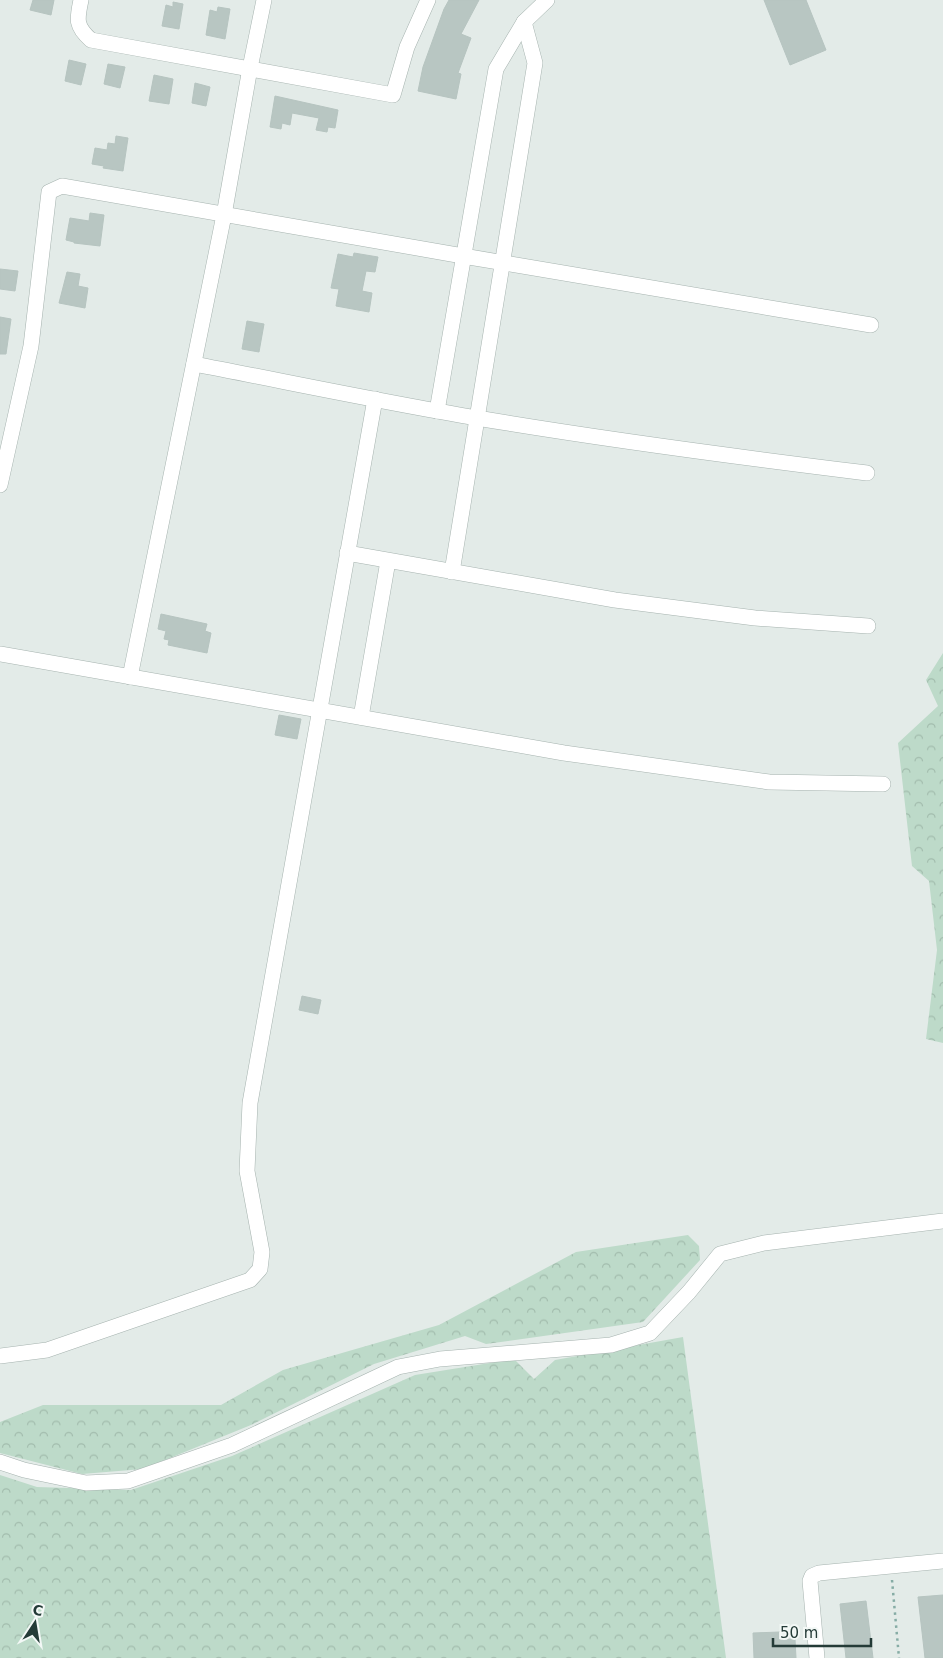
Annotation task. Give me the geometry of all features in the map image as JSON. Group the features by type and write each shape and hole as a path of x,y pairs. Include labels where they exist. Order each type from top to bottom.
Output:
{"street":[{"path":"81,0 77,18 80,31 91,40 393,94 407,47 428,0"},
{"path":"130,677 224,215 264,0"},
{"path":"438,411 496,69 524,22 548,0"},
{"path":"452,572 535,63 524,22"},
{"path":"0,485 31,346 49,192 62,186 871,325"},
{"path":"194,364 478,418 753,459 868,473"},
{"path":"0,1356 47,1350 56,1347 250,1280 260,1269 262,1252 247,1171 250,1103 375,398"},
{"path":"347,553 625,601 755,618 868,626"},
{"path":"361,718 388,561"},
{"path":"0,654 564,752 768,782 883,784"},
{"path":"0,1462 24,1470 86,1482 128,1481 232,1445 398,1367 440,1359 611,1345 650,1333 690,1292 720,1254 764,1243 943,1221"},
{"path":"817,1658 810,1581 812,1576 819,1573 943,1561"}],"path":[{"path":"891,1566 900,1658"}],"green space":[{"path":"943,653 943,1043 926,1039 937,950 929,881 912,866 898,743 938,706 926,680"},
{"path":"688,1235 699,1246 700,1260 643,1322 486,1344 465,1336 374,1364 251,1425 143,1469 82,1474 0,1453 0,1422 43,1405 221,1405 283,1370 439,1325 576,1252"},
{"path":"683,1337 726,1658 0,1658 0,1475 37,1487 131,1490 232,1456 415,1375 514,1359 534,1379 555,1360"}],"building":[{"path":"33,0 54,0 51,15 30,10"},
{"path":"449,0 479,0 461,34 471,38 458,73 461,74 456,99 418,91 423,67"},
{"path":"764,0 806,0 826,50 790,65"},
{"path":"173,2 183,4 179,29 162,26 166,5 173,7"},
{"path":"218,7 230,9 225,39 206,35 210,10 217,12"},
{"path":"69,60 86,64 81,85 65,81"},
{"path":"108,64 125,67 120,88 104,84"},
{"path":"154,75 173,79 169,104 149,101"},
{"path":"195,83 210,87 206,106 192,103"},
{"path":"275,96 338,110 335,128 328,127 327,132 316,130 319,118 292,113 290,125 282,123 281,129 270,127"},
{"path":"116,136 128,138 123,171 92,164 95,148 107,150 108,143 115,144"},
{"path":"90,213 104,215 100,246 74,243 66,240 70,218 89,221"},
{"path":"354,253 378,257 375,272 366,271 362,291 372,293 369,312 336,306 339,289 331,288 338,254 353,257"},
{"path":"0,269 18,271 15,291 0,289"},
{"path":"67,272 80,274 78,286 88,288 85,308 59,303"},
{"path":"0,317 11,319 6,354 0,354"},
{"path":"247,321 264,324 259,352 242,349"},
{"path":"161,614 207,624 205,631 211,633 207,653 168,645 169,640 164,639 166,631 158,629"},
{"path":"279,715 301,719 297,739 275,735"},
{"path":"302,996 321,1000 318,1014 299,1010"},
{"path":"943,1595 943,1658 925,1658 918,1597"},
{"path":"866,1601 873,1658 846,1658 840,1604"},
{"path":"780,1632 780,1639 795,1639 796,1658 754,1658 753,1633"}]}
